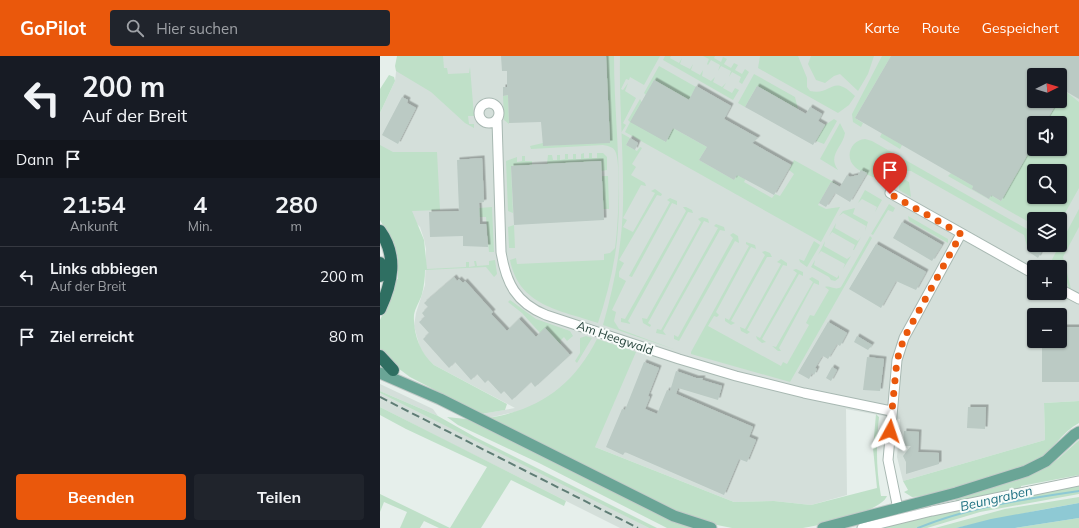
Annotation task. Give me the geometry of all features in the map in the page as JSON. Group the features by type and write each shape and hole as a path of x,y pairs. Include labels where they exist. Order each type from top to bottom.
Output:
{"highway":[{"path":"380,231 388,246 392,268 388,290 380,309"},
{"path":"380,263 380,276"},
{"path":"380,356 393,370"}],"main road":[{"path":"380,363 440,399"},
{"path":"380,373 440,399 649,504 686,520 711,528"},
{"path":"823,528 1001,480 1040,466 1079,432"}],"street":[{"name":"Am Heegwald","path":"497,120 502,256 508,280 516,294 527,304 546,315 703,367 804,393 891,411"},
{"path":"890,194 1027,270"},
{"path":"898,509 888,460 891,411 897,360 904,338 961,234"},
{"path":"1067,293 1079,299"},
{"path":"862,528 932,511 1079,480"}],"shaded area":[{"path":"402,56 1079,56 1079,401 1044,403 1045,440 903,481 897,457 900,419 846,409 847,495 811,505 774,501 734,502 595,447 519,411 488,418 481,414 515,408 434,365 427,359 420,348 414,326 416,313 425,285 426,249 424,239 420,227 380,187 380,113 395,81 396,72"},
{"path":"380,384 433,409 438,416 380,391"},
{"path":"380,393 649,528 620,528 454,445 380,407"}],"green space":[{"path":"397,56 443,56 444,68 447,68 448,74 469,73 470,67 474,116 468,116 469,124 474,124 474,128 465,123 431,92 396,71 395,66"},
{"path":"606,56 614,56 619,185 618,161 613,148 603,145 531,149 530,146 543,143 543,146 610,142"},
{"path":"620,56 660,56 644,85 630,77 629,80 626,79 621,89 623,90 628,83 625,91 636,98 623,123 626,125 622,132 620,93"},
{"path":"665,56 671,56 670,58 679,63 682,58 680,64 690,69 693,64 691,70 700,75 703,70 702,76 711,81 715,77 713,82 722,87 726,83 723,88 732,93 735,88 739,90 733,100 663,60"},
{"path":"703,56 715,56 714,58 721,62 723,57 727,59 724,64 731,68 734,63 738,65 735,70 742,74 745,69 749,72 742,84 739,82 741,77 732,72 729,77 731,71 721,66 718,71 720,65 711,60 708,65 709,59"},
{"path":"760,56 798,56 807,78 807,87 810,91 818,92 832,87 841,86 855,96 849,105 838,113 758,68"},
{"path":"811,56 874,56 868,74 858,91 840,74 834,76 825,83 816,80 808,64"},
{"path":"882,56 891,56 855,118 863,123 861,127 853,122 852,114"},
{"path":"659,66 696,87 689,100 654,80 646,95 644,93"},
{"path":"754,74 795,97 798,109 757,86 745,107 738,103"},
{"path":"389,75 394,77 395,81 380,113 380,89"},
{"path":"1067,92 1079,102 1079,188 1066,212 1027,212 1027,221 948,176 951,173 973,186 972,189 989,199 991,195 1001,201 1027,155 1067,156 1067,116 1049,116 1054,108 1067,108"},
{"path":"508,95 509,124 504,120 503,96"},
{"path":"640,99 665,142 673,128 707,147 699,160 734,180 750,152 758,156 744,182 772,198 775,194 780,196 794,174 789,170 794,160 839,185 831,182 818,205 826,209 840,207 821,242 625,132 630,122 628,120"},
{"path":"834,119 837,121 824,144 816,141 825,125"},
{"path":"840,123 845,133 834,160 838,170 820,159"},
{"path":"622,133 630,138 626,145 637,151 640,147 642,148 632,164 636,167 631,175 645,183 646,186 641,185 623,218 627,220 623,227 633,232 655,193 651,191 655,189 662,194 661,196 657,195 619,260 624,263 619,272 619,277 626,281 612,310 616,312 614,321 619,329 676,350 603,325 611,296 621,236 623,205"},
{"path":"882,133 902,145 900,149 880,137"},
{"path":"865,139 872,141 1027,229 1027,246 1024,235 911,171 900,171 886,181 857,169 850,159 850,154 853,146 860,140"},
{"path":"380,145 393,152 437,152 440,210 412,211 424,240 427,269 466,267 466,262 469,262 469,267 475,266 474,261 476,261 477,266 489,265 489,261 495,260 497,274 494,277 486,267 425,270 423,291 414,315 414,322 416,336 421,349 434,365 507,404 505,410 481,414 410,377 387,360 380,351 380,320 393,292 395,280 398,279 398,258 392,241 380,220"},
{"path":"584,153 584,158 589,158 589,153 592,153 592,158 597,158 597,153 603,153 607,157 607,170 601,171 601,161 547,164 548,155 552,155 553,160 557,160 557,155 560,155 560,160 565,159 565,154 568,154 568,159 573,159 573,154 576,154 576,159 581,159 581,154"},
{"path":"522,156 525,156 525,161 532,161 532,165 511,166 513,213 508,211 506,161 517,157 517,162 522,161"},
{"path":"602,176 608,176 609,209 603,209"},
{"path":"904,179 909,182 911,197 899,190 899,184"},
{"path":"619,185 619,217 616,250 607,292 598,323 543,304 532,297 522,287 515,275 510,260 516,258 517,264 604,260 604,254 610,253 615,248"},
{"path":"865,190 882,200 875,212 877,207 862,199 858,203"},
{"path":"670,198 677,201 677,205 672,203 632,277 629,276 670,202 667,200"},
{"path":"889,204 895,208 893,212 888,210 873,235 871,234"},
{"path":"492,207 494,252 489,252 486,217 479,217 479,208"},
{"path":"683,207 692,210 693,213 688,212 628,321 631,324 621,322 621,318 625,319 686,211"},
{"path":"855,208 853,214 868,222 865,231 866,226 843,213 839,216 843,211"},
{"path":"1079,209 1079,227 1067,250 1067,231"},
{"path":"908,216 948,239 948,243 909,221"},
{"path":"702,217 708,219 709,223 704,221 648,323 651,325 650,327 643,323 642,318 647,319 701,222 698,219"},
{"path":"836,223 835,228 858,241 861,237 854,250 855,245 832,232 829,236"},
{"path":"716,224 724,227 725,231 720,230 663,331 666,335 656,333 657,329 661,330 718,228 714,226"},
{"path":"514,225 515,248 509,248 508,227"},
{"path":"733,233 738,236 739,243 735,241 679,341 674,339 674,335 678,337 733,238 730,235"},
{"path":"870,236 872,238 790,382 691,354 749,246 746,242 755,245 756,249 751,247 716,312 719,315 717,317 714,316 708,326 781,366 783,362 787,364 809,325 806,323 810,315 814,316 829,290 825,287 841,287"},
{"path":"814,241 820,245 807,267 800,262 799,259 804,261"},
{"path":"825,241 824,246 847,259 851,256 843,269 845,264 821,251 818,255"},
{"path":"765,251 770,253 772,257 767,257 731,321 735,323 731,325 725,321 725,318 729,320 765,255 762,252"},
{"path":"1056,252 1066,252 1063,257 1064,260 1052,260"},
{"path":"781,259 787,263 787,266 783,265 747,330 750,332 747,334 741,331 740,327 745,329 781,264 777,262"},
{"path":"815,260 814,265 837,278 839,275 839,278 835,281 831,280 829,277 811,267"},
{"path":"796,269 803,272 803,276 799,274 762,339 766,342 762,343 756,336 760,338 797,273 793,270"},
{"path":"1067,273 1071,289 1067,283"},
{"path":"812,277 819,281 819,285 814,283 779,348 781,351 778,351 772,346 776,347 813,282 809,279"},
{"path":"510,300 536,319 570,331 573,336 567,341 564,337 560,341 560,344 545,328 540,333 522,313 508,302"},
{"path":"586,336 592,338 577,363 575,361 580,353 580,338"},
{"path":"597,339 636,352 595,447 734,502 774,501 811,505 877,488 873,448 876,414 879,417 877,456 879,486 881,496 887,496 882,502 874,507 849,517 803,528 732,528 702,522 683,515 488,418 523,409 539,402 553,393 577,370 588,356"},
{"path":"380,391 438,416 475,437 657,528 649,528 380,393"},
{"path":"1079,401 1079,423 1067,431 1042,457 1036,461 995,477 936,493 912,497 904,492 908,490 903,481 1045,440 1044,403"},
{"path":"380,407 566,501 564,506 511,480 481,528 450,528 487,467 406,429 380,415"},
{"path":"447,417 475,420 694,528 667,528 539,463 458,425"},
{"path":"1079,440 1079,475 1021,486 1021,489 956,501 955,497 1045,468 1058,459"},
{"path":"1079,485 1079,494 980,512 927,528 876,528 919,518"},
{"path":"380,494 450,528 439,528 424,521 420,528 400,528 407,512 384,502 380,512"},
{"path":"1079,497 1079,503 956,528 935,528 1005,509"},
{"path":"1079,518 1079,528 1015,528"}],"water":[{"path":"1079,503 1079,518 1015,528 956,528 991,519"}],"building":[{"path":"501,56 606,56 610,143 543,146 541,122 509,123 508,95 503,96 503,87 507,87 507,71 502,71"},
{"path":"891,56 1079,56 1079,99 1067,92 1067,68 1027,68 1027,108 1054,108 1049,116 1027,116 1027,155 1001,201 991,195 989,199 972,189 973,186 855,118"},
{"path":"654,80 689,100 696,86 731,106 724,119 758,138 752,143 791,165 774,195 737,175 734,180 699,160 707,147 673,128 666,142 630,122"},
{"path":"757,86 806,114 810,107 822,114 818,121 825,125 813,145 745,107"},
{"path":"402,97 408,100 407,103 416,108 398,144 382,135"},
{"path":"630,138 638,143 635,150 626,145"},
{"path":"482,158 484,202 479,203 480,224 486,224 488,247 463,246 463,236 430,237 429,212 459,211 457,160"},
{"path":"601,161 604,220 514,225 511,166"},
{"path":"861,170 867,173 850,202 835,193 826,207 819,203 831,182 840,187 847,175 850,177 858,175"},
{"path":"902,222 942,245 932,261 893,238"},
{"path":"876,244 926,272 916,290 896,281 881,308 849,289"},
{"path":"1029,252 1041,252 1038,258"},
{"path":"454,277 457,281 459,279 463,283 465,281 493,312 491,314 507,331 519,319 536,337 545,328 570,355 535,387 531,382 512,400 504,391 501,394 488,380 485,383 477,374 471,380 455,362 449,368 423,339 429,333 419,322 425,317 422,313 428,307 424,303"},
{"path":"828,322 847,333 840,346 837,344 828,359 823,356 821,358 815,368 817,369 814,375 812,373 809,379 798,373"},
{"path":"1067,327 1079,327 1079,382 1042,382 1042,348 1067,348"},
{"path":"857,336 872,345 868,350 854,342"},
{"path":"867,357 884,359 880,391 863,390"},
{"path":"644,362 659,368 648,396 650,397 645,409 657,414 667,390 670,391 676,371 696,378 703,378 702,380 722,386 718,400 678,388 676,394 753,427 749,437 756,440 747,462 739,459 724,495 625,452 623,455 606,447 622,409 625,410"},
{"path":"832,367 837,370 831,381 826,378"},
{"path":"968,407 986,407 985,429 967,428"},
{"path":"904,431 919,432 918,452 939,453 939,464 906,474 906,462 903,456 911,446 903,446"}],"waterway":[{"name":"Beungraben","path":"918,528 957,514 977,509 1079,491"}],"railway":[{"path":"380,397 638,528"}],"route":[{"path":"890,194 961,234 904,338 900,349 897,360 890,431"}]}
